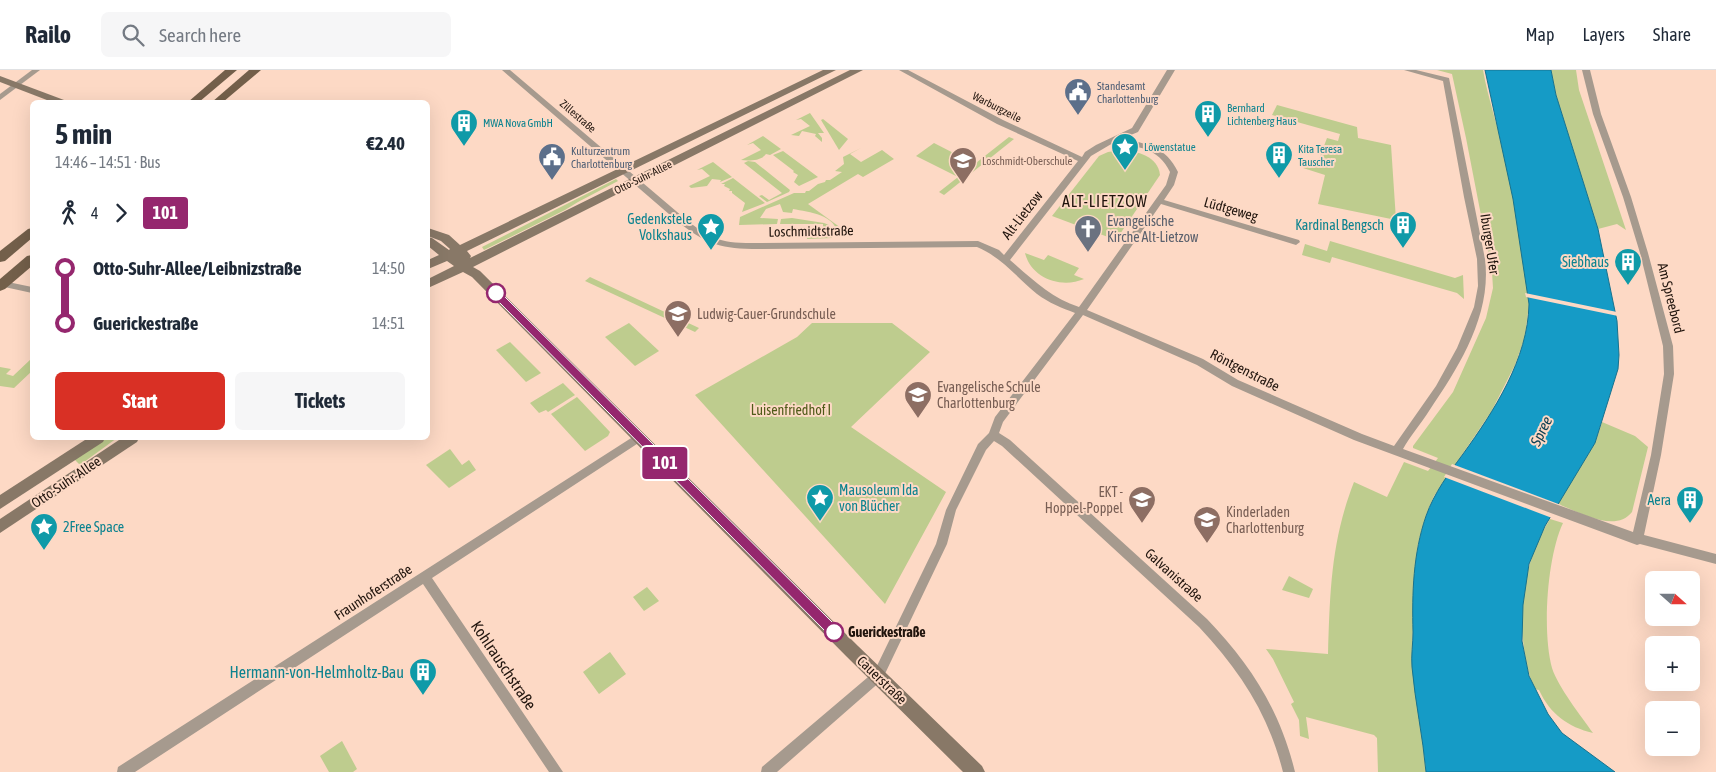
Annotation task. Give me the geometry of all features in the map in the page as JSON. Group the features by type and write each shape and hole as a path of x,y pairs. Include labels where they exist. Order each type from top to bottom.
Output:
{"main road":[{"path":"195,100 232,70"},
{"path":"219,100 256,70"},
{"name":"Otto-Suhr-Allee","path":"430,264 831,70"},
{"name":"Otto-Suhr-Allee","path":"430,283 468,266 635,180 858,70"},
{"path":"0,79 54,100"},
{"path":"0,258 30,234"},
{"path":"430,243 447,256 468,266"},
{"path":"1,285 30,261"},
{"name":"Cauerstraße","path":"468,266 976,772"},
{"name":"Otto-Suhr-Allee","path":"0,503 95,440"},
{"name":"Otto-Suhr-Allee","path":"0,527 129,440"}],"street":[{"path":"0,98 36,70"},
{"name":"Zillestraße","path":"506,70 635,180"},
{"name":"Warburgzeile","path":"903,70 1000,122 1083,160"},
{"path":"1137,144 1132,133 1171,70"},
{"name":"Iburger Ufer","path":"1396,452 1440,390 1454,364 1476,314 1482,286 1477,241 1446,80 1408,70"},
{"name":"Am Spreebord","path":"1586,70 1594,106 1627,197 1644,253 1668,346 1669,374 1656,454 1637,540"},
{"name":"Alt-Lietzow","path":"1081,312 1051,299 1005,260 1083,160 1093,150 1132,133"},
{"path":"768,772 878,676 941,544 951,510 982,448 993,435 1001,417 1081,312 1174,178 1172,166 1157,152 1137,144 1114,141"},
{"name":"Loschmidtstraße","path":"635,180 704,238 714,243 752,246 978,244 989,248 1005,260"},
{"name":"Lüdtgeweg","path":"1159,201 1296,242"},
{"name":"Cauerstraße","path":"430,233 445,238 459,250 468,266"},
{"path":"1,285 30,290"},
{"name":"Röntgenstraße","path":"1081,312 1192,358 1235,383 1396,452 1637,540 1716,559"},
{"name":"Galvanistraße","path":"993,435 1006,443 1225,644 1266,706 1281,738 1289,772"},
{"name":"Fraunhoferstraße","path":"123,772 639,437"},
{"name":"Kohlrauschstraße","path":"424,576 557,772"}],"green space":[{"path":"1437,70 1483,70 1512,190 1529,304 1525,337 1515,365 1491,412 1434,496 1426,515 1417,549 1412,648 1426,772 1378,772 1377,738 1374,735 1306,717 1309,739 1300,736 1299,720 1291,704 1294,702 1273,659 1266,649 1328,654 1331,587 1336,546 1346,504 1354,482 1387,497 1404,462 1428,471 1438,458 1413,448 1413,446 1453,392 1486,318 1493,288 1492,272 1466,138 1452,74"},
{"path":"1551,70 1576,70 1579,90 1626,230 1617,224 1598,229 1556,95"},
{"path":"1277,105 1357,127 1358,138 1391,145 1396,220 1318,204 1325,175 1303,168 1307,159 1318,162 1327,138 1338,141 1340,134 1272,115"},
{"path":"810,113 824,133 818,133 822,138 822,142 815,136 816,134 802,131 799,136 791,135 810,126 801,119 796,120"},
{"path":"823,119 848,139 839,150 821,120"},
{"path":"763,136 781,149 758,159 741,160 761,150 753,143 747,145"},
{"path":"1009,137 1014,139 944,195 939,192"},
{"path":"934,143 973,163 956,176 916,156"},
{"path":"861,148 850,154 861,162 882,150 894,159 863,177 858,174 808,204 841,228 841,236 837,236 833,223 828,219 814,213 793,209 792,213 783,212 780,204 766,209 760,218 778,219 777,224 739,225 740,217 794,193 805,193 818,184 830,180 842,172 835,171 844,164 843,157"},
{"path":"1121,150 1140,153 1151,159 1155,163 1160,175 1116,240 1052,216 1099,156"},
{"path":"783,151 818,177 799,186 794,182 798,175 773,155"},
{"path":"748,161 755,162 790,190 789,192 767,202 759,196 762,195 769,200 782,193 744,163"},
{"path":"713,162 732,177 720,182 721,180 712,179 707,186 691,188 689,186 710,176 702,169 697,170"},
{"path":"733,178 765,203 742,212 745,203 732,191 729,191 730,189 724,186 725,184 721,184"},
{"path":"616,179 618,181 565,210 484,250 482,247"},
{"path":"792,218 829,225 833,231 832,238 807,239 807,236 823,236 823,224 780,224 781,219"},
{"path":"1330,241 1455,278 1463,275 1464,299 1457,293 1332,257 1330,263 1302,255 1305,244 1327,251"},
{"path":"1025,253 1044,260 1048,255 1079,268 1074,275 1084,279 1066,283 1048,279 1034,269 1028,262"},
{"path":"590,277 699,328 695,332 585,281"},
{"path":"629,323 659,351 635,366 605,337"},
{"name":"Luisenfriedhof I","path":"812,323 892,323 930,352 851,427 946,492 885,604 695,395 797,337"},
{"path":"510,342 541,373 526,382 496,350"},
{"path":"30,360 30,373 14,388 0,386 0,367 11,369 6,374 13,376"},
{"path":"563,383 575,395 548,412 546,410 539,413 530,403"},
{"path":"577,397 610,432 608,436 585,451 551,414"},
{"path":"1602,422 1635,436 1648,447 1632,512 1625,518 1616,521 1596,519 1558,504 1595,443"},
{"path":"104,440 114,440 80,465 74,459"},
{"path":"450,449 462,465 469,460 476,470 449,488 426,465"},
{"path":"1550,519 1563,523 1553,555 1548,595 1547,635 1552,668 1559,684 1593,733 1568,723 1554,713 1539,690 1534,689 1528,668 1522,624 1526,580 1532,558"},
{"path":"1289,576 1313,589 1309,598 1282,590"},
{"path":"647,587 659,601 644,611 633,597"},
{"path":"610,652 626,674 599,694 583,672"},
{"path":"342,741 357,769 353,772 329,772 320,756"}],"water":[{"name":"Spree","path":"1485,70 1551,70 1556,95 1598,229 1617,321 1618,369 1595,443 1545,526 1529,564 1523,605 1522,641 1529,676 1548,714 1562,733 1615,772 1426,772 1412,663 1413,588 1418,545 1426,516 1438,491 1486,420 1507,384 1523,345 1529,304 1513,199"}],"pier":[{"path":"1525,293 1617,312 1618,316 1526,297"},
{"path":"1452,464 1561,505 1552,518 1444,477"}],"bus line":[{"name":"101","path":"496,293 834,632"}],"place":[{"name":"Standesamt Charlottenburg","path":"1078,116"},
{"name":"Bernhard Lichtenberg Haus","path":"1208,138"},
{"name":"MWA Nova GmbH","path":"464,147"},
{"name":"Löwenstatue","path":"1125,171"},
{"name":"Kita Teresa Tauscher","path":"1279,179"},
{"name":"Kulturzentrum Charlottenburg","path":"552,181"},
{"name":"Loschmidt-Oberschule","path":"963,185"},
{"name":"Kardinal Bengsch","path":"1403,249"},
{"name":"Gedenkstele Volkshaus","path":"711,251"},
{"name":"Evangelische Kirche Alt-Lietzow","path":"1088,253"},
{"name":"Siebhaus","path":"1628,286"},
{"name":"Ludwig-Cauer-Grundschule","path":"678,338"},
{"name":"Evangelische Schule Charlottenburg","path":"918,419"},
{"name":"Mausoleum Ida von Blücher","path":"820,522"},
{"name":"EKT - Hoppel-Poppel","path":"1142,524"},
{"name":"Aera","path":"1690,524"},
{"name":"Kinderladen Charlottenburg","path":"1207,544"},
{"name":"2Free Space","path":"44,551"},
{"name":"Guerickestraße","path":"834,632"},
{"name":"Hermann-von-Helmholtz-Bau","path":"423,696"}],"district":[{"name":"ALT-LIETZOW","path":"1105,201"}]}
